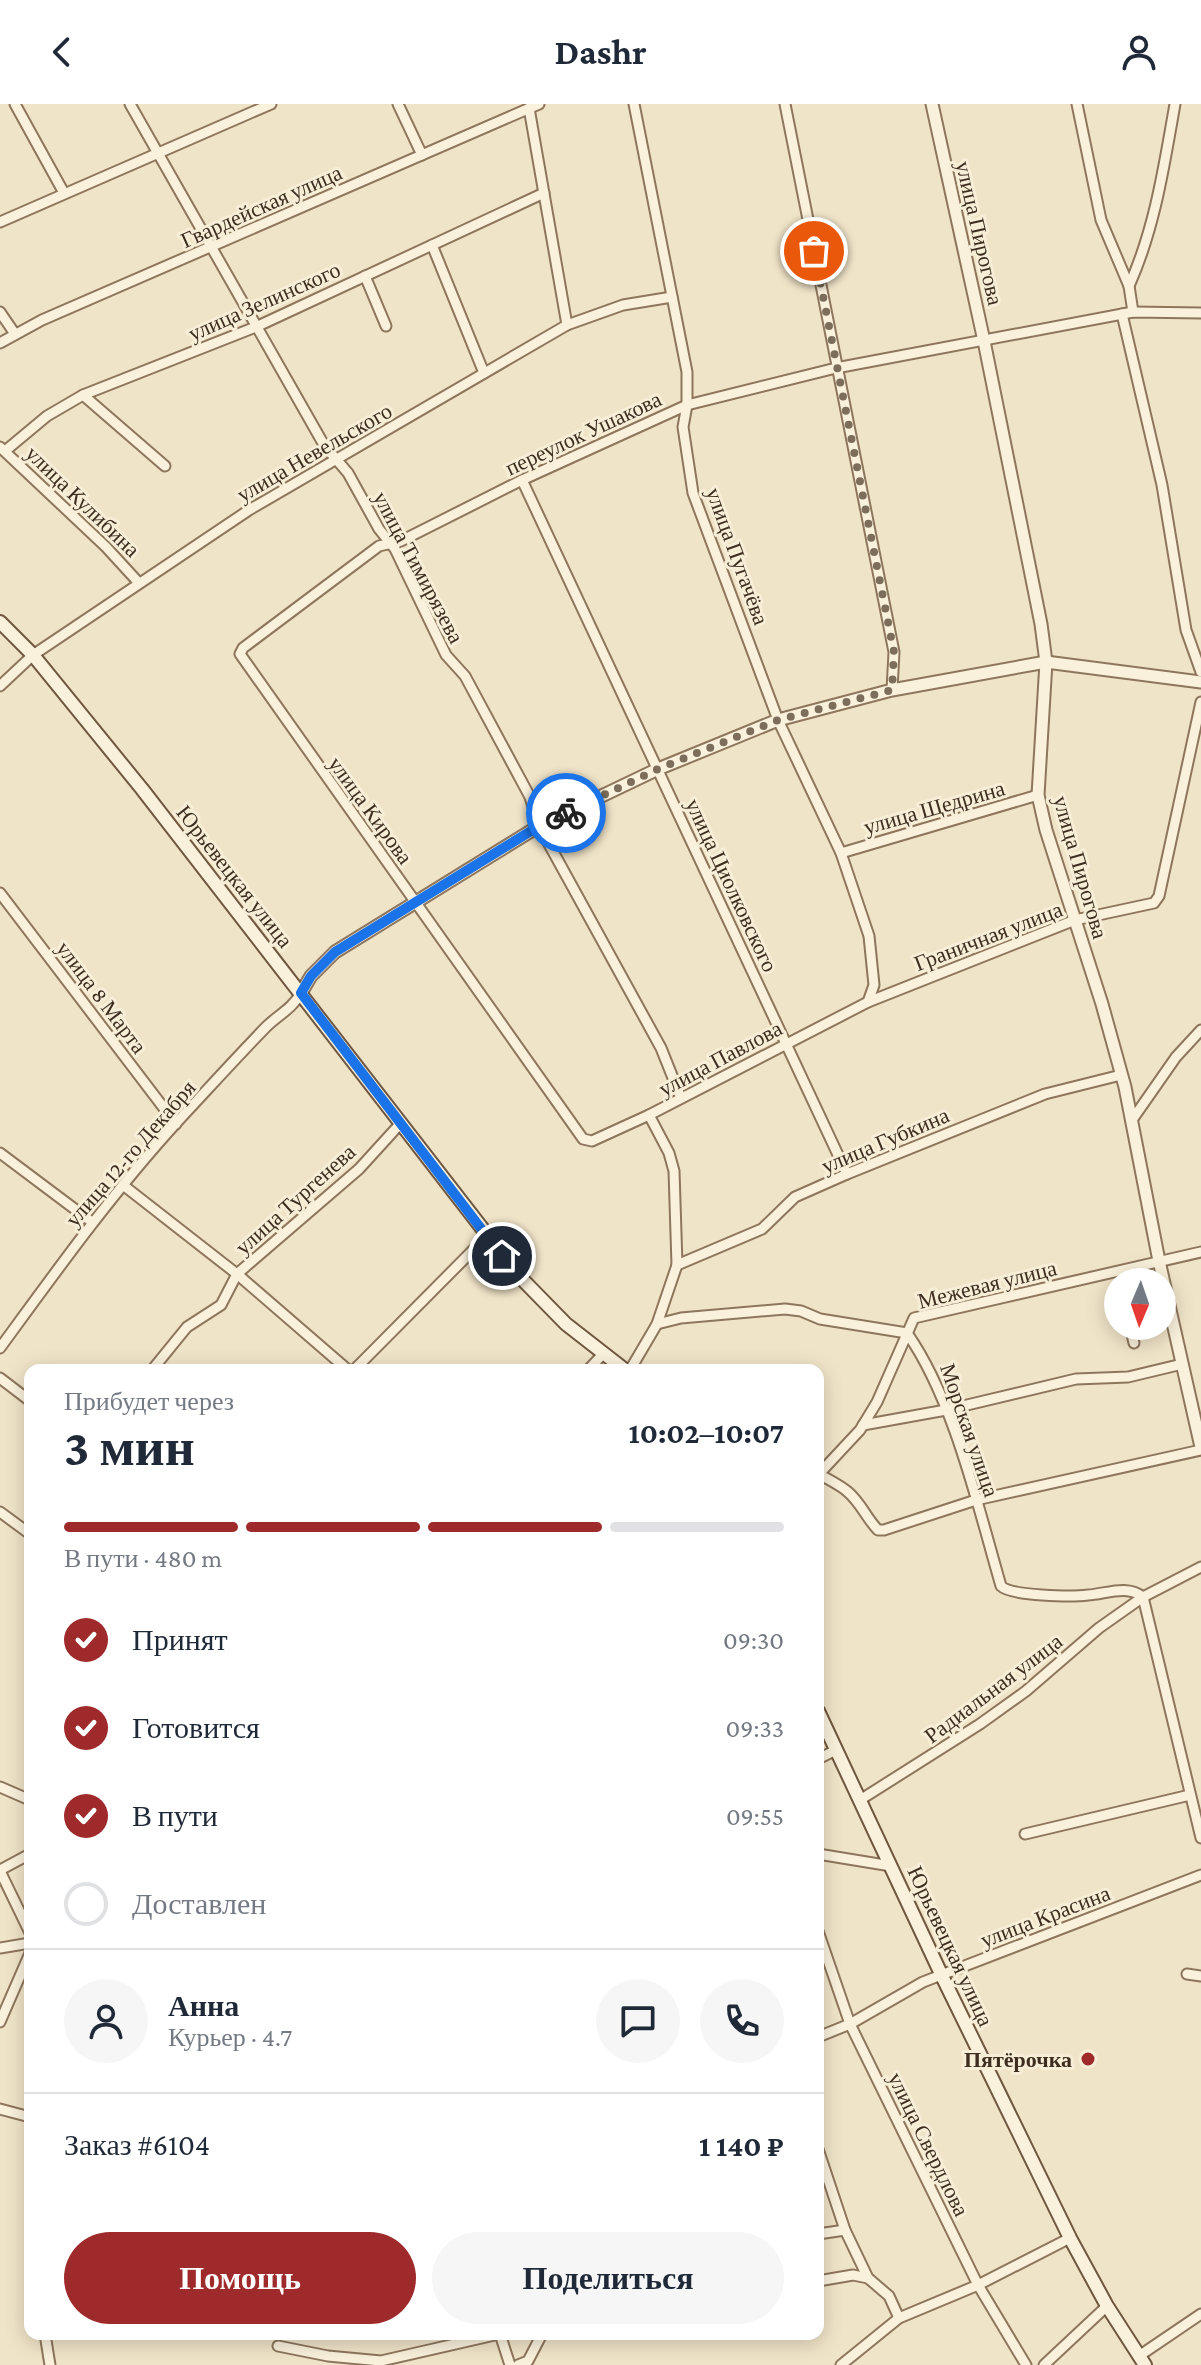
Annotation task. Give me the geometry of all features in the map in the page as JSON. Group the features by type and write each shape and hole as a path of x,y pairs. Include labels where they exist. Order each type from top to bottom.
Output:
{"main road":[{"name":"Юрьевецкая улица","path":"0,622 33,655 142,789 486,1237 540,1300 619,1364"},
{"name":"Юрьевецкая улица","path":"824,1724 1070,2238 1107,2306 1142,2360"}],"street":[{"path":"15,104 64,193"},
{"name":"улица Тимирязева","path":"130,104 324,445 348,473 390,544 446,655 465,676 530,797 539,826 661,1048 681,1098"},
{"path":"243,104 249,114"},
{"path":"0,222 271,104"},
{"path":"398,104 422,155"},
{"name":"улица Пугачёва","path":"634,104 687,372 683,427 693,493 778,720 841,853 869,936 874,985 868,1002"},
{"path":"785,104 894,652 892,690"},
{"name":"улица Пирогова","path":"932,104 1041,624 1046,662 1038,795 1121,1075 1160,1268"},
{"path":"1077,104 1101,220 1129,286"},
{"path":"1175,104 1155,213 1129,286 1128,313 1162,485 1186,630 1201,672"},
{"path":"534,106 544,193 567,325"},
{"name":"Гвардейская улица","path":"0,343 534,106"},
{"name":"улица Зелинского","path":"3,449 47,416 83,395 258,326 544,193"},
{"path":"432,245 484,373"},
{"path":"365,276 386,326"},
{"name":"улица Невельского","path":"0,686 33,655 249,510 484,373 567,325 623,305 672,297"},
{"path":"0,312 15,334"},
{"name":"переулок Ушакова","path":"240,654 243,648 379,546 401,541 522,480 687,405 836,368 1128,313 1201,313"},
{"path":"83,395 165,466"},
{"name":"улица Кулибина","path":"3,449 106,547 139,583"},
{"name":"улица Циолковского","path":"522,480 847,1174"},
{"name":"улица Кирова","path":"240,654 587,1141"},
{"path":"301,993 311,976 335,952 539,826 658,769 778,720 892,690 1046,662 1201,682"},
{"name":"Граничная улица","path":"868,1002 1075,920 1157,900 1201,702"},
{"name":"улица Щедрина","path":"841,853 1038,795"},
{"name":"улица 8 Марта","path":"0,893 176,1124"},
{"name":"улица 12-го Декабря","path":"0,1348 92,1222 123,1185 176,1124 269,1024 291,1007 301,993"},
{"name":"улица Павлова","path":"587,1141 649,1115 868,1002"},
{"path":"1132,1120 1176,1057 1201,1030"},
{"name":"улица Губкина","path":"677,1265 762,1229 795,1197 847,1174 1045,1094 1121,1075"},
{"path":"631,1364 657,1324 677,1265 674,1171 669,1153 649,1115"},
{"name":"улица Тургенева","path":"157,1364 187,1327 221,1305 237,1274 359,1169 400,1124"},
{"path":"0,1153 92,1222"},
{"path":"123,1185 237,1274 344,1364"},
{"path":"357,1364 486,1237"},
{"name":"Межевая улица","path":"824,1468 863,1425 877,1402 914,1318 1201,1252"},
{"path":"657,1324 681,1318 785,1309 801,1311 820,1319 907,1333"},
{"name":"Морская улица","path":"907,1333 926,1360 946,1410 1001,1586 1006,1590 1080,1596 1131,1591 1143,1597"},
{"name":"улица Пирогова","path":"1175,1340 1201,1449"},
{"path":"594,1364 604,1353"},
{"path":"863,1425 946,1410 1076,1379 1128,1377 1182,1364"},
{"path":"0,1378 24,1396"},
{"path":"824,1477 849,1492 878,1530 884,1530 976,1500 1201,1449"},
{"path":"0,1512 24,1527"},
{"path":"1201,1567 1143,1597 1201,1838"},
{"name":"Радиальная улица","path":"860,1800 980,1724 1026,1691 1099,1628 1143,1597"},
{"path":"824,1756 836,1750"},
{"path":"0,1787 24,1797"},
{"path":"1025,1834 1190,1795"},
{"path":"824,1855 891,1866"},
{"path":"24,1857 0,1870 24,1920"},
{"name":"улица Красина","path":"824,2035 850,2024 923,1982 1201,1875"},
{"path":"0,1948 24,1944"},
{"name":"улица Свердлова","path":"824,1948 850,2024 978,2285 1026,2365"},
{"path":"0,2022 24,1967"},
{"path":"1187,1974 1201,1976"},
{"path":"0,2109 24,2115"},
{"path":"824,2167 845,2230 868,2278 889,2296 899,2318"},
{"path":"824,2233 845,2230"},
{"path":"841,2365 899,2318 978,2285 1070,2238"},
{"path":"824,2280 853,2275 868,2278"},
{"path":"1044,2365 1107,2306"},
{"path":"1142,2360 1201,2314"},
{"path":"46,2340 50,2365"},
{"path":"278,2346 328,2356 381,2361 474,2340"},
{"path":"502,2340 510,2365"},
{"path":"518,2365 528,2361 539,2340"}],"way so far":[{"path":"566,813 658,769 778,720 892,690 894,652 814,251"}],"place":[{"name":"Пятёрочка","path":"1088,2059"}],"route":[{"path":"502,1256 301,993 311,976 335,952 539,826 566,813"}]}
